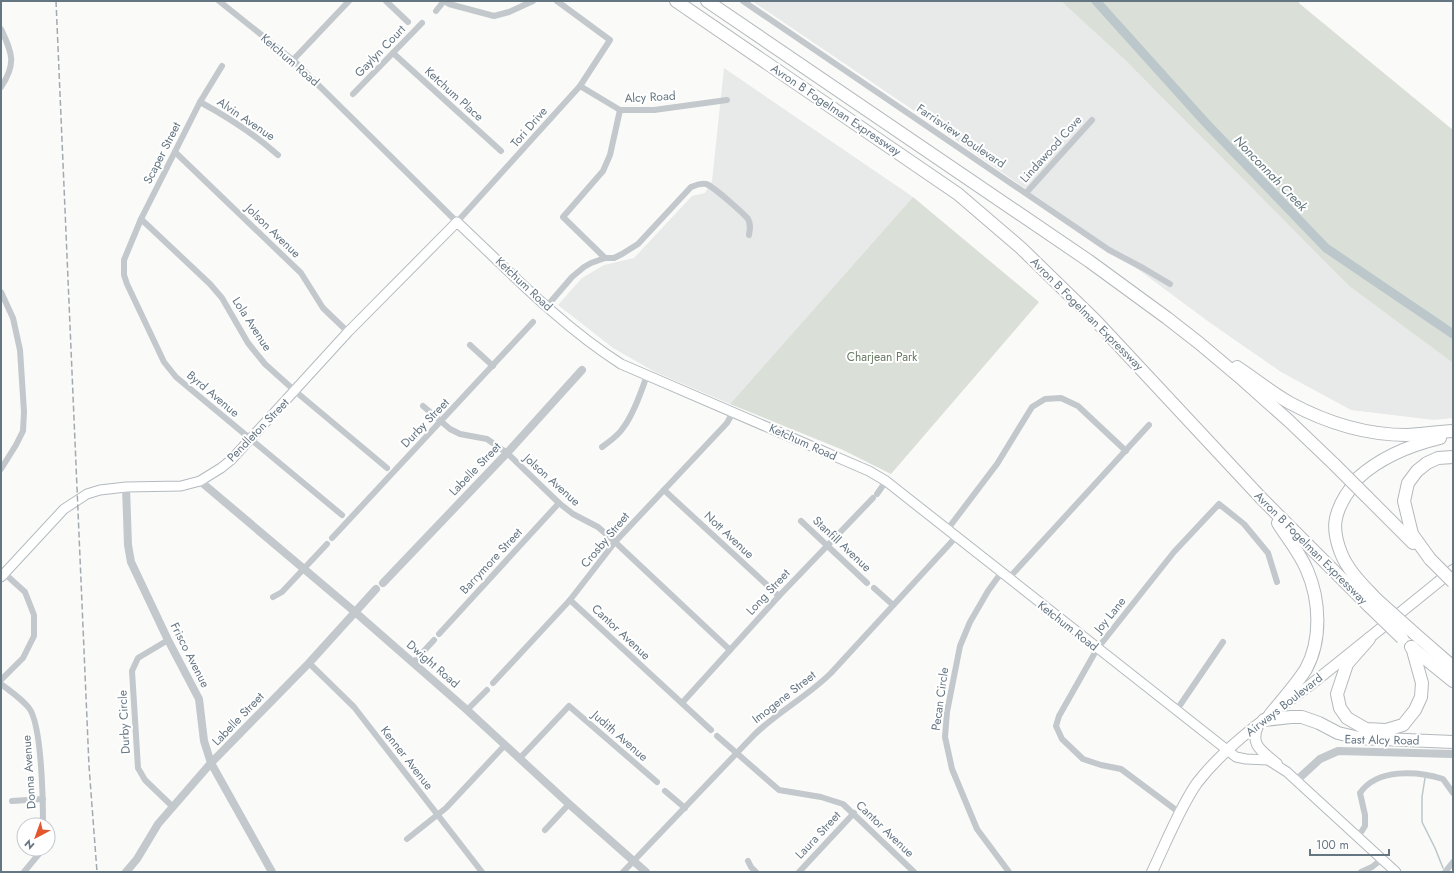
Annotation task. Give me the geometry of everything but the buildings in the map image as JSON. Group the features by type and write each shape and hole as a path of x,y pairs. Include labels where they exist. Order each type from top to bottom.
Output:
{"highway":[{"name":"Avron B Fogelman Expressway","path":"676,1 958,194 1021,248 1096,321 1262,499 1372,603 1402,638 1453,681"},
{"name":"Avron B Fogelman Expressway","path":"707,1 1089,261 1199,343 1289,421 1453,582"},
{"path":"1199,343 1289,402 1328,421 1353,429 1383,434 1407,435 1453,431"},
{"path":"1453,434 1406,448 1385,459 1357,478 1340,506 1334,525 1341,553 1372,603 1414,633 1453,667"},
{"path":"1430,559 1412,534 1404,501 1408,483 1417,471 1428,463 1438,458 1453,457"},
{"path":"1262,499 1291,541 1307,570 1312,583 1317,620 1316,635 1312,653 1306,669 1264,720"},
{"path":"1369,639 1347,664 1337,694 1340,708 1347,718 1366,729 1386,730 1403,725 1415,710 1421,697 1422,683 1412,647"},
{"path":"1264,720 1302,717 1338,732 1359,738 1453,742"}],"main road":[{"name":"Ketchum Road","path":"457,222 547,306 599,349 621,364 869,471 886,481 1097,649 1236,757 1268,760 1277,764 1396,872"},
{"name":"Pendleton Street","path":"2,574 64,509 87,494 100,490 126,487 181,486 200,481 221,468 231,460 348,332 457,222"},
{"name":"Airways Boulevard","path":"1152,872 1180,813 1197,784 1228,751 1264,720 1369,639 1453,570"},
{"path":"1264,720 1254,738 1256,745 1277,764"}],"street":[{"name":"Ketchum Road","path":"219,1 293,60 457,222"},
{"path":"293,60 349,1"},
{"path":"386,1 408,22"},
{"path":"436,11 444,1 449,4 494,16 509,12 533,1"},
{"name":"Tori Drive","path":"457,222 580,86 610,40 557,1"},
{"name":"Farrisview Boulevard","path":"743,1 1108,250 1170,284"},
{"name":"Gaylyn Court","path":"353,94 422,23"},
{"path":"1,29 10,48 12,63 8,76 1,87"},
{"name":"Ketchum Place","path":"392,53 501,151"},
{"name":"Scaper Street","path":"126,252 200,102 222,66"},
{"name":"Alcy Road","path":"580,86 620,110 654,110 727,100"},
{"name":"Alvin Avenue","path":"200,102 225,115 257,137 278,155"},
{"path":"604,258 563,217 603,170 610,155 620,110"},
{"name":"Lindawood Cove","path":"1026,193 1092,120"},
{"name":"Jolson Avenue","path":"175,152 301,273 323,308 348,332"},
{"path":"547,306 572,277 591,263 604,258 614,258 638,244 691,187 698,184 707,184 714,188 747,219 750,224 749,235"},
{"name":"Lola Avenue","path":"141,219 210,284 222,298 248,343 265,364 387,468"},
{"name":"Byrd Avenue","path":"126,252 123,267 127,284 164,362 176,377 342,515"},
{"path":"1,292 13,318 20,350 24,412 23,430 2,466"},
{"name":"Durby Street","path":"332,538 533,322"},
{"path":"470,345 493,366"},
{"name":"Labelle Street","path":"383,583 582,370"},
{"path":"602,447 612,440 624,428 641,393 647,375"},
{"path":"947,530 997,464 1032,407 1045,399 1061,398 1078,406 1126,451"},
{"name":"Jolson Avenue","path":"423,406 450,429 460,434 487,439 506,453 559,503 573,514 598,528 615,542 730,650"},
{"name":"Crosby Street","path":"493,683 570,600 615,542 727,423 733,412"},
{"name":"Pecan Circle","path":"1009,872 977,829 952,769 945,737 947,712 960,646 970,622 988,591 1005,576 1150,425"},
{"name":"Dwight Road","path":"200,481 355,612 467,710 569,804 646,872"},
{"name":"Long Street","path":"682,703 779,596 875,496 886,481"},
{"name":"Frisco Avenue","path":"126,487 128,545 132,562 168,640 199,699 204,741 211,763 272,872"},
{"name":"Nott Avenue","path":"664,490 779,596"},
{"name":"Barrymore Street","path":"439,634 559,503"},
{"name":"Joy Lane","path":"1180,813 1121,769 1100,765 1083,759 1062,739 1056,726 1059,716 1097,649 1174,552 1219,504 1244,524 1268,553 1277,582"},
{"name":"Stanfill Avenue","path":"801,521 867,583"},
{"name":"Imogene Street","path":"624,872 736,753 771,720 805,696 823,681 956,537"},
{"path":"273,596 282,592 327,544"},
{"path":"1,680 23,658 34,636 34,615 24,592 2,574"},
{"name":"Stanfill Avenue","path":"874,588 893,605"},
{"name":"Labelle Street","path":"126,872 158,824 211,763 309,663 376,589"},
{"name":"Cantor Avenue","path":"570,600 711,730"},
{"name":"Durby Circle","path":"168,640 138,658 132,671 138,768 145,780 173,807"},
{"path":"413,663 434,640"},
{"path":"1176,711 1223,642"},
{"name":"Kenner Avenue","path":"309,663 354,707 482,872"},
{"name":"Donna Avenue","path":"1,684 30,709 37,729 43,799 43,817"},
{"path":"467,710 487,690"},
{"name":"Judith Avenue","path":"520,758 569,706 657,782"},
{"name":"Cantor Avenue","path":"717,736 779,790 821,797 843,804 914,872"},
{"path":"407,839 446,808 505,745"},
{"name":"East Alcy Road","path":"1296,780 1320,759 1338,751 1453,754"},
{"path":"1358,837 1365,826 1365,815 1360,793 1366,786 1375,780 1397,774 1431,776 1443,779 1453,793"},
{"path":"665,790 685,808"},
{"path":"12,801 43,799"},
{"path":"545,830 569,804"},
{"name":"Laura Street","path":"799,872 854,813"},
{"path":"24,872 36,857"},
{"path":"1361,872 1372,867 1382,859"},
{"path":"748,861 756,872"},
{"path":"1445,872 1453,862"},
{"path":"902,872 908,866"}],"shaded area":[{"path":"752,1 1061,1 1125,60 1349,286 1453,363 1453,418 1434,420 1351,410 1281,372 1209,322 1093,236 910,108"},
{"path":"724,68 913,197 730,404 655,372 613,348 558,305 582,278 604,265 634,258 692,196 705,193 712,181"}],"green space":[{"path":"1061,1 1298,1 1453,130 1453,363 1349,286 1125,60"},
{"name":"Charjean Park","path":"913,197 1039,302 891,474 843,450 730,404"}],"waterway":[{"name":"Nonconnah Creek","path":"1096,1 1205,122 1326,248 1453,334"},
{"path":"1425,778 1422,797 1422,822 1443,868"}],"railway":[{"path":"56,1 89,766 97,872"}]}
